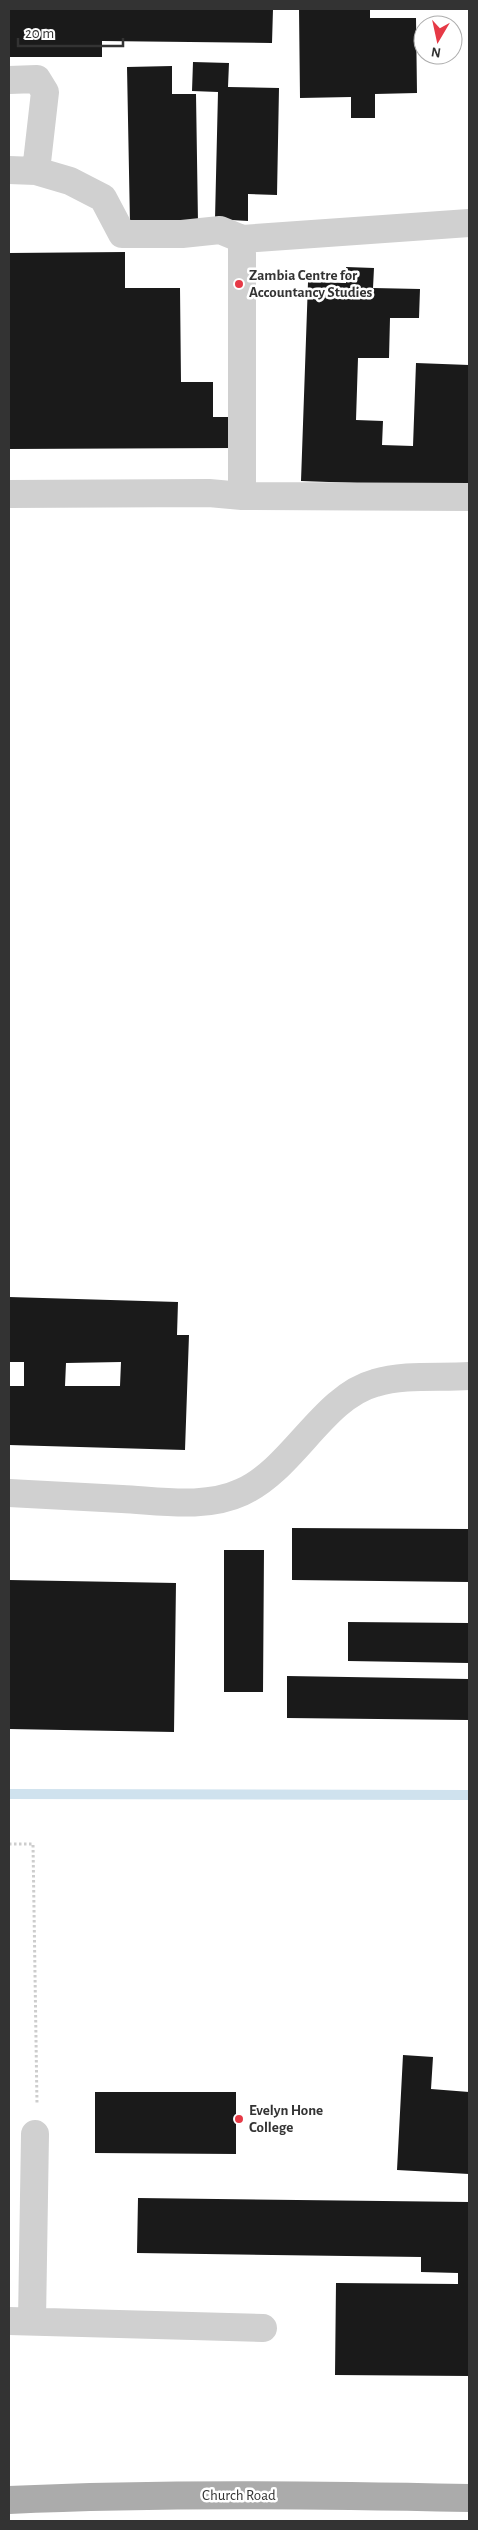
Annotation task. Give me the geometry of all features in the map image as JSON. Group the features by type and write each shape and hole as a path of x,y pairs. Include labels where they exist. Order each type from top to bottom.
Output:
{"main road":[{"name":"Church Road","path":"9,2500 99,2496 288,2495 469,2498"}],"lane":[{"path":"9,80 37,80 45,92 36,171"},
{"path":"9,170 36,171 70,181 103,198 122,234 182,234 220,230 242,239 469,223"},
{"path":"242,239 242,496"},
{"path":"9,494 209,493 242,496 469,497"},
{"path":"9,1493 181,1502 212,1501 242,1492 263,1479 290,1455 346,1397 374,1383 406,1378 469,1376"},
{"path":"35,2134 20,2321 263,2328"}],"path":[{"path":"9,1844 33,1844 38,2086 35,2134"}],"building":[{"path":"9,9 273,9 272,43 102,41 102,57 9,57"},
{"path":"299,9 370,9 370,18 413,18 413,65 417,65 417,93 375,94 375,118 351,118 351,97 300,98"},
{"path":"193,62 229,63 228,87 279,88 277,195 248,194 248,221 215,219 218,92 192,91"},
{"path":"172,66 172,94 196,94 198,223 130,224 127,67"},
{"path":"125,252 125,288 180,288 181,382 213,382 213,417 232,417 233,448 9,449 9,253"},
{"path":"346,267 374,268 373,288 420,289 419,318 390,318 389,358 358,358 356,420 383,421 382,445 413,446 416,363 469,365 469,487 301,481 308,282 346,283"},
{"path":"9,1297 178,1302 177,1335 189,1335 185,1450 9,1445 9,1386 24,1386 24,1362 9,1362","holes":["121,1362 120,1386 65,1386 66,1363"]},
{"path":"292,1528 469,1529 469,1582 292,1580"},
{"path":"224,1550 264,1550 263,1692 224,1692"},
{"path":"9,1580 176,1583 174,1732 9,1729"},
{"path":"348,1622 469,1623 469,1663 348,1661"},
{"path":"287,1676 469,1679 469,1720 287,1718"},
{"path":"403,2055 433,2057 431,2089 469,2092 469,2174 397,2170"},
{"path":"95,2092 236,2092 236,2154 95,2153"},
{"path":"138,2198 469,2202 469,2376 335,2375 336,2283 458,2284 458,2273 421,2272 421,2257 137,2253"}],"waterway":[{"path":"9,1794 469,1795"}],"place":[{"name":"Zambia Centre for Accountancy Studies","path":"239,284"},
{"name":"Evelyn Hone College","path":"239,2119"}]}
